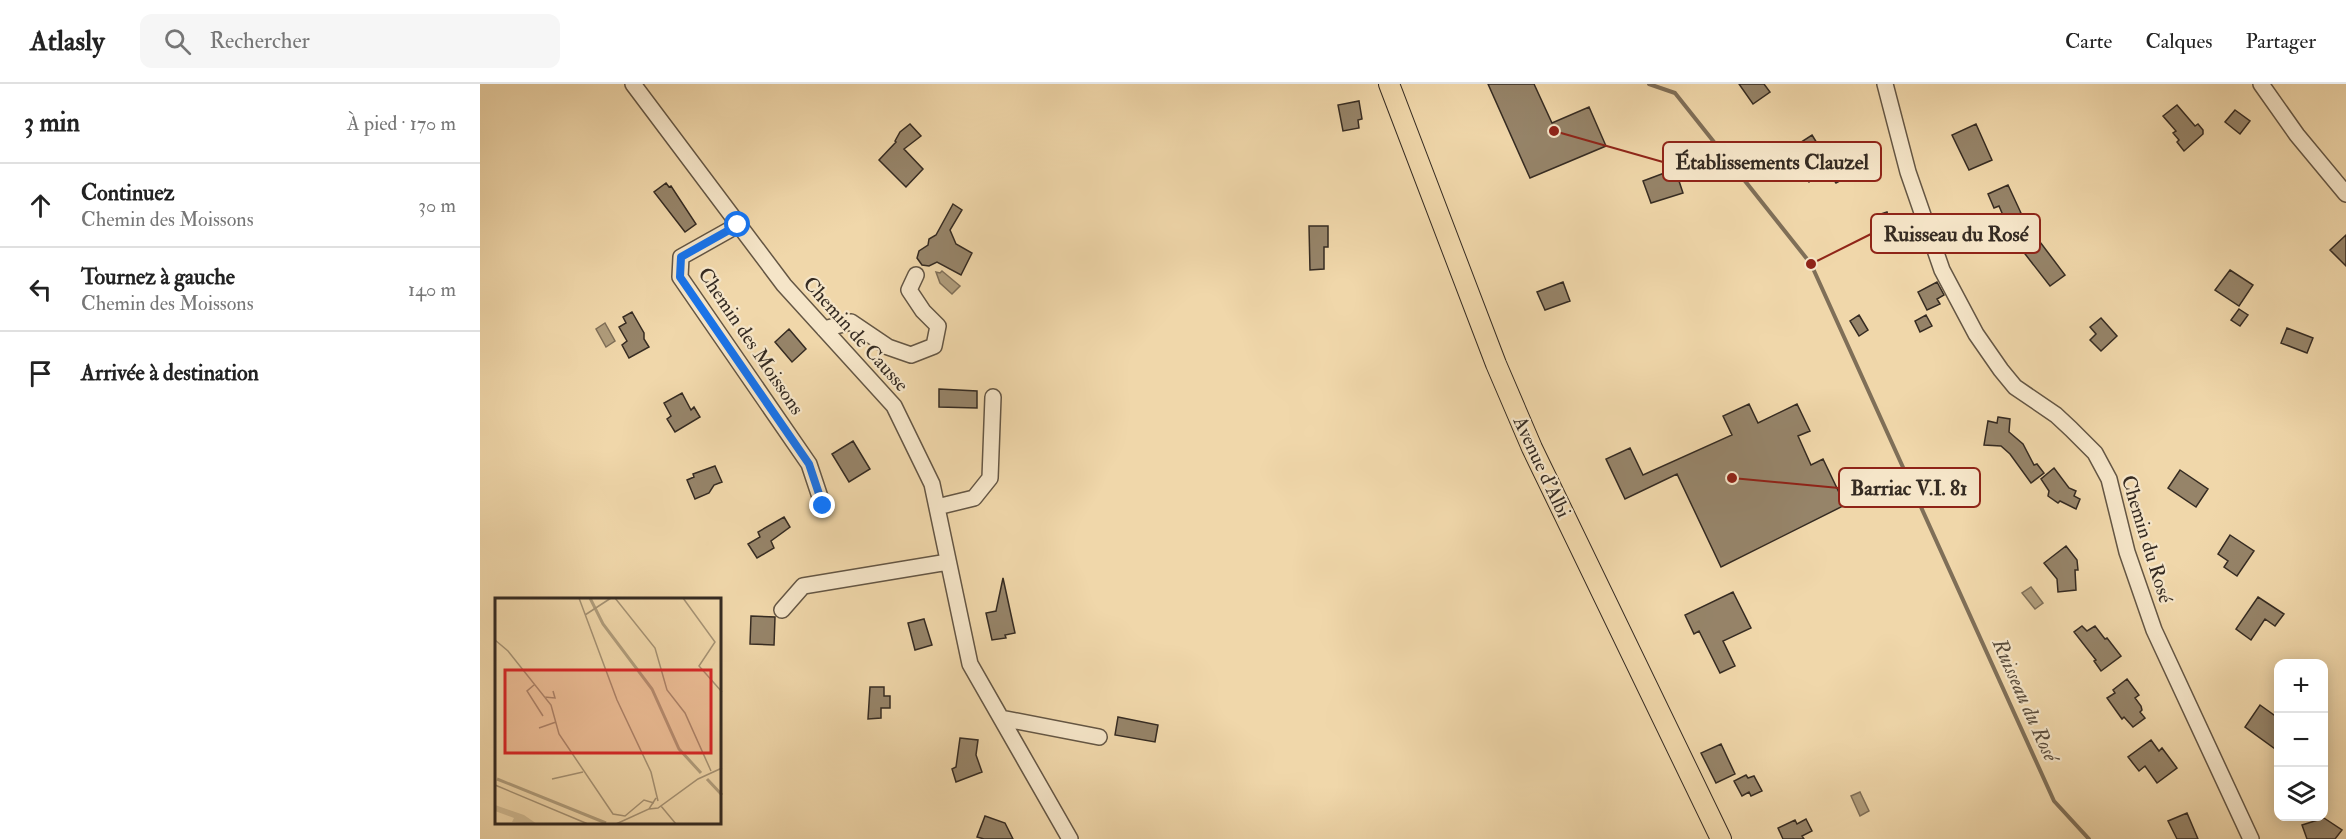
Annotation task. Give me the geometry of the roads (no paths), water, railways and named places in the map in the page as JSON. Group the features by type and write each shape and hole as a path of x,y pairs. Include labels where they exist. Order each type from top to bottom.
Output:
{"main road":[{"name":"Avenue d'Albi","path":"1389,84 1496,364 1532,448 1721,839"}],"street":[{"name":"Chemin de Causse","path":"633,84 784,285 894,406 932,484 970,664 1070,839"},
{"name":"Chemin du Rosé","path":"1885,84 1908,172 1942,270 1976,334 2008,379 2015,387 2056,415 2095,453 2109,479 2127,552 2154,630 2252,839"},
{"path":"2261,84 2297,135 2346,194"},
{"name":"Chemin des Moissons","path":"738,225 681,257 680,277 809,464 823,506"},
{"path":"824,329 851,322 888,347 911,354 934,346 938,326 922,311 909,290 916,275"},
{"path":"937,507 974,498 990,478 993,397"},
{"path":"782,610 803,586 948,562"},
{"path":"1001,718 1099,736"}],"waterway":[{"name":"Ruisseau du Rosé","path":"1649,84 1675,93 1811,264 2054,801 2089,839"}],"place":[{"name":"Établissements Clauzel","path":"1554,131"},
{"name":"Ruisseau du Rosé","path":"1811,264"},
{"name":"Barriac V.I. 81","path":"1732,478"}]}
